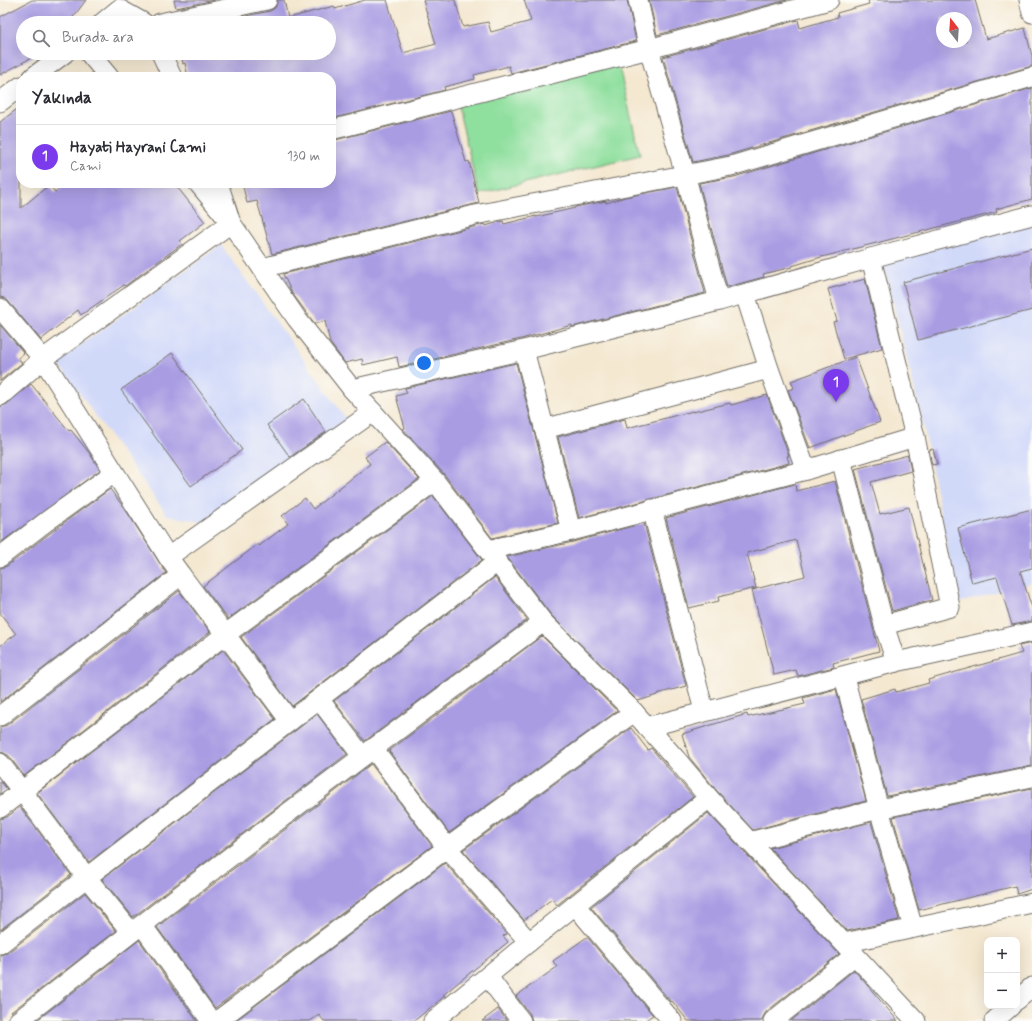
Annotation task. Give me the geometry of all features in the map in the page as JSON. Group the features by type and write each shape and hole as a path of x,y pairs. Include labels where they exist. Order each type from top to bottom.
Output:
{"street":[{"path":"193,16 267,0"},
{"path":"638,0 649,49 685,174 719,302"},
{"path":"336,129 649,49 829,0"},
{"path":"1029,0 1032,13"},
{"path":"108,16 117,4 134,16"},
{"path":"40,72 56,60"},
{"path":"95,60 105,72"},
{"path":"164,60 170,72"},
{"path":"262,268 475,215 731,166 1032,77"},
{"path":"0,102 16,90"},
{"path":"202,188 231,223 297,319 352,389 434,481 543,622 634,712 749,842 916,1021"},
{"path":"220,188 231,223"},
{"path":"352,389 524,350 719,302 871,258 1032,215"},
{"path":"0,396 43,359 231,223"},
{"path":"871,258 915,438 950,606 884,625"},
{"path":"745,294 769,369 806,470"},
{"path":"0,308 43,359 168,557 290,721"},
{"path":"524,350 571,531"},
{"path":"544,430 769,369"},
{"path":"168,557 374,412"},
{"path":"0,944 319,699 493,556 571,531 806,470 915,438"},
{"path":"841,459 884,625 896,662"},
{"path":"0,557 114,473"},
{"path":"0,808 226,634 434,481"},
{"path":"652,509 704,711"},
{"path":"0,716 181,575"},
{"path":"18,1021 368,752 543,622"},
{"path":"647,727 704,711 844,677 896,662 1032,632"},
{"path":"844,677 879,809 913,928"},
{"path":"319,699 368,752 447,848 529,942"},
{"path":"217,1021 447,848 634,712"},
{"path":"0,763 87,878 137,929 211,1021"},
{"path":"749,842 879,809 1032,777"},
{"path":"434,1021 529,942 709,798"},
{"path":"773,1021 849,949 913,928 1032,904"},
{"path":"575,905 672,1021"},
{"path":"488,977 521,1021"},
{"path":"1020,997 1032,987"},
{"path":"994,1021 1008,1009"}],"shaded area":[{"path":"1032,224 1032,583 958,603 925,433 883,261"},
{"path":"221,245 350,424 211,524 167,515 57,362"}],"green space":[{"path":"618,63 640,155 479,194 457,103"}],"building":[{"path":"32,0 86,0 74,16 16,16 16,60 27,60 0,75 0,17"},
{"path":"174,0 215,0 176,8"},
{"path":"278,0 284,0 288,16 246,16 270,11 275,8"},
{"path":"365,0 387,0 403,53 436,44 423,0 455,0 463,27 488,22 491,32 531,21 524,0 627,0 636,41 511,73 509,66 474,75 475,79 444,87 445,90 336,118 336,72 187,72 185,63 183,64 182,60 336,60 336,16 296,16 334,6 335,9"},
{"path":"649,0 787,0 657,35"},
{"path":"868,0 975,0 986,39 1025,28 1032,56 1032,66 728,155 693,162 663,57 798,20 800,28 838,17 837,13 869,4"},
{"path":"1032,88 1032,199 996,209 997,212 818,258 792,267 763,274 764,277 727,287 699,183 734,177"},
{"path":"16,110 16,188 21,188 21,208 45,188 52,188 55,192 60,188 178,188 205,222 180,241 182,244 125,286 124,285 81,315 78,310 41,340 8,301 0,297 0,122"},
{"path":"451,111 466,162 469,161 479,203 272,254 257,201 247,203 243,188 336,188 336,140"},
{"path":"677,187 705,293 572,327 572,325 521,339 399,367 397,357 363,365 362,359 345,363 330,343 325,321 315,324 292,293 283,274 484,224 485,226 503,221 504,224 575,207 606,201 606,203 625,197"},
{"path":"1032,248 1032,310 918,340 903,282"},
{"path":"865,279 882,348 844,359 833,322 837,321 828,289"},
{"path":"0,325 24,353 18,358 22,363 0,381"},
{"path":"172,353 242,450 191,486 121,390"},
{"path":"856,357 880,422 810,448 788,390 794,388 791,381"},
{"path":"516,363 558,523 492,538 444,474 403,429 405,428 396,396 407,393 405,388"},
{"path":"31,384 69,431 71,430 90,454 100,470 0,543 0,407 7,404"},
{"path":"767,395 789,456 787,456 789,463 579,518 558,437 625,419 627,428 693,411 730,403 731,405"},
{"path":"304,399 326,432 290,457 267,425"},
{"path":"385,442 419,479 228,619 203,586 258,544 259,546 288,524 282,516 305,498 313,509 370,464 365,457"},
{"path":"933,449 937,464 932,465 929,450"},
{"path":"908,455 911,471 871,482 880,514 909,507 932,600 892,611 855,469"},
{"path":"835,481 879,651 833,663 834,667 798,676 796,670 774,675 752,590 805,576 796,540 747,553 756,588 718,597 719,601 689,608 666,518 795,484 796,491"},
{"path":"110,489 127,512 166,573 0,702 0,646 16,634 0,613 0,568 7,566"},
{"path":"433,496 482,560 292,706 241,637"},
{"path":"1032,509 1032,568 1020,571 1032,608 1032,621 1012,625 997,577 972,583 958,528"},
{"path":"644,523 686,686 638,701 551,615 507,557 573,542"},
{"path":"495,577 527,620 365,741 334,701"},
{"path":"179,591 210,632 24,776 9,756 0,752 0,727 7,725"},
{"path":"542,636 617,711 449,833 389,751"},
{"path":"1032,643 1032,766 887,796 861,699 895,689 896,692 929,683 928,680 1022,653 1019,646"},
{"path":"223,650 275,719 89,862 37,793"},
{"path":"836,689 866,801 753,830 717,791 689,757 682,734 747,714 748,717 805,704 803,698"},
{"path":"317,714 347,754 133,917 102,879"},
{"path":"631,728 648,750 651,748 693,797 557,905 552,899 524,920 463,850"},
{"path":"371,764 432,846 215,1008 157,927"},
{"path":"0,781 7,789 0,794"},
{"path":"1032,788 1032,889 1017,894 1015,886 919,910 893,817"},
{"path":"20,807 71,875 0,930 0,819 7,817"},
{"path":"708,813 839,954 766,1012 762,1021 688,1021 591,907"},
{"path":"871,822 899,920 847,931 770,848"},
{"path":"445,863 507,934 503,936 508,942 443,995 445,996 414,1021 324,1021 319,1015 310,1021 235,1021"},
{"path":"85,893 116,931 11,1012 8,1018 0,1021 0,955 7,953"},
{"path":"587,937 653,1015 644,1021 532,1021 530,1014 516,996 557,967 553,961"},
{"path":"139,940 197,1021 36,1021 90,979"},
{"path":"854,970 898,1021 791,1021"},
{"path":"498,1009 507,1021 482,1021"}],"place":[{"name":"Hayati Hayrani Cami","path":"836,402"}]}
